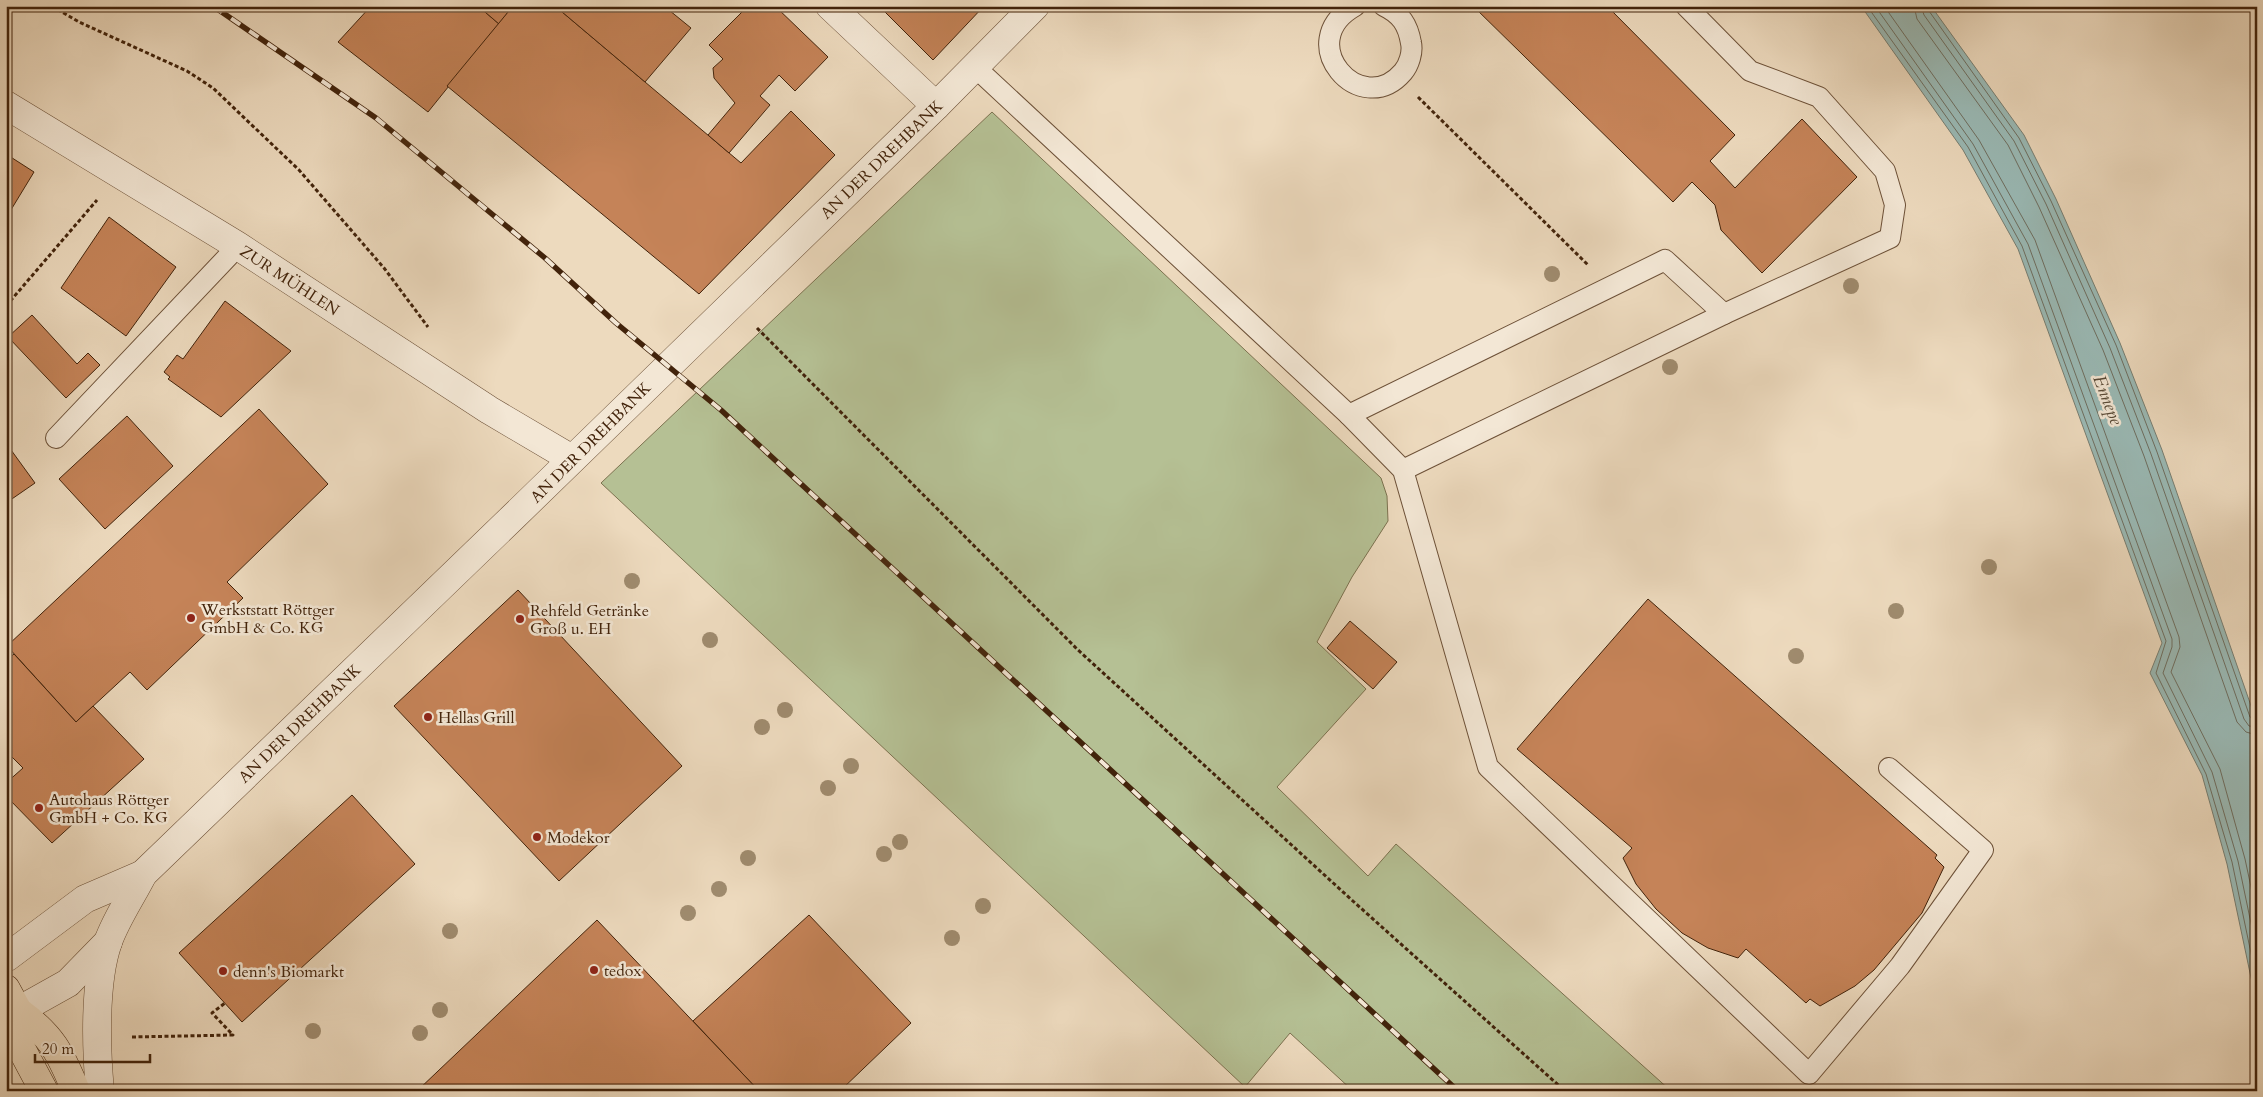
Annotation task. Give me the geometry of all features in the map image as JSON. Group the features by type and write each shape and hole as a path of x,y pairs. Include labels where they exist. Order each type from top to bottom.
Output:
{"main road":[{"path":"10,1004 21,1048 44,1091"},
{"path":"10,1004 41,1028 62,1057 76,1091"}],"street":[{"path":"830,6 936,106"},
{"name":"AN DER DREHBANK","path":"100,1091 98,1036 100,978 108,942 143,874 936,106 1034,6"},
{"name":"ZUR MÜHLEN","path":"6,105 118,175 238,246 490,410 572,459"},
{"name":"AN DER DREHBANK","path":"6,958 86,899 143,874"},
{"name":"AN DER DREHBANK","path":"10,1004 68,983 108,942"}],"lane":[{"path":"1344,9 1329,36 1330,55 1334,66 1342,77 1361,86 1378,87 1398,77 1406,68 1412,49 1409,28 1396,12 1384,6"},
{"path":"1403,470 1724,314 1890,238 1895,205 1885,171 1819,97 1750,71 1686,6"},
{"path":"975,67 1349,416 1403,470 1488,767 1809,1074 1900,966 1983,850 1888,768"},
{"path":"56,438 238,246"},
{"path":"1349,416 1665,260 1724,314"}],"path":[{"path":"52,6 79,22 187,71 213,88 299,170 384,268 431,331"},
{"path":"1398,77 1610,287"},
{"path":"6,306 118,175"},
{"path":"732,303 1078,650 1354,902 1565,1091"},
{"path":"176,1037 233,1035 212,1013 225,1003"}],"green space":[{"path":"992,112 1381,478 1387,496 1388,521 1352,577 1317,642 1366,689 1277,787 1368,876 1396,844 1671,1091 1353,1091 1290,1033 1245,1087 601,483"}],"water":[{"name":"Ennepe","path":"1861,6 1931,6 2024,135 2056,199 2120,343 2162,450 2257,723 2257,1006 2227,864 2202,775 2150,673 2162,643 2018,249 1963,150"}],"building":[{"path":"371,6 478,6 499,24 428,112 338,42"},
{"path":"478,6 513,6 499,24"},
{"path":"513,6 555,6 741,163 791,111 835,155 699,294 447,86"},
{"path":"555,6 664,6 691,28 645,82"},
{"path":"748,6 775,6 828,57 795,91 779,75 760,96 770,105 729,153 708,135 735,103 714,78 713,68 723,59 709,45"},
{"path":"879,6 984,6 933,60"},
{"path":"1473,6 1607,6 1735,135 1710,161 1735,188 1802,119 1857,177 1762,273 1721,230 1715,205 1692,182 1673,202"},
{"path":"6,154 34,172 6,218"},
{"path":"109,217 176,267 126,336 61,288"},
{"path":"225,301 291,351 221,417 168,379 170,377 164,372 177,355 183,359"},
{"path":"32,315 77,364 88,353 100,365 66,398 8,337"},
{"path":"259,409 328,484 227,582 243,598 147,690 130,672 76,722 7,646"},
{"path":"127,416 173,466 105,529 59,479"},
{"path":"6,443 35,483 6,503"},
{"path":"518,590 682,766 559,881 394,706"},
{"path":"1648,599 1937,855 1935,858 1944,867 1922,913 1874,970 1855,986 1820,1006 1810,999 1806,1003 1746,949 1738,958 1708,948 1682,933 1656,909 1636,884 1623,858 1632,848 1517,749"},
{"path":"1350,621 1397,662 1373,689 1327,648"},
{"path":"14,654 76,722 93,706 144,759 52,843 6,796 6,783 23,768 6,751 6,661"},
{"path":"352,795 415,864 242,1022 179,953"},
{"path":"809,915 911,1023 840,1091 759,1091 693,1021"},
{"name":"tedox","path":"597,920 759,1091 417,1091"}],"railway":[{"path":"213,6 376,118 545,258 616,323 721,410 1458,1091"}],"place":[{"name":"Werkststatt Röttger GmbH & Co. KG","path":"191,618"},
{"name":"Rehfeld Getränke Groß u. EH","path":"520,619"},
{"name":"Hellas Grill","path":"428,717"},
{"name":"Autohaus Röttger GmbH + Co. KG","path":"39,808"},
{"name":"Modekor","path":"537,837"},
{"name":"tedox","path":"594,970"},
{"name":"denn's Biomarkt","path":"223,971"}]}
